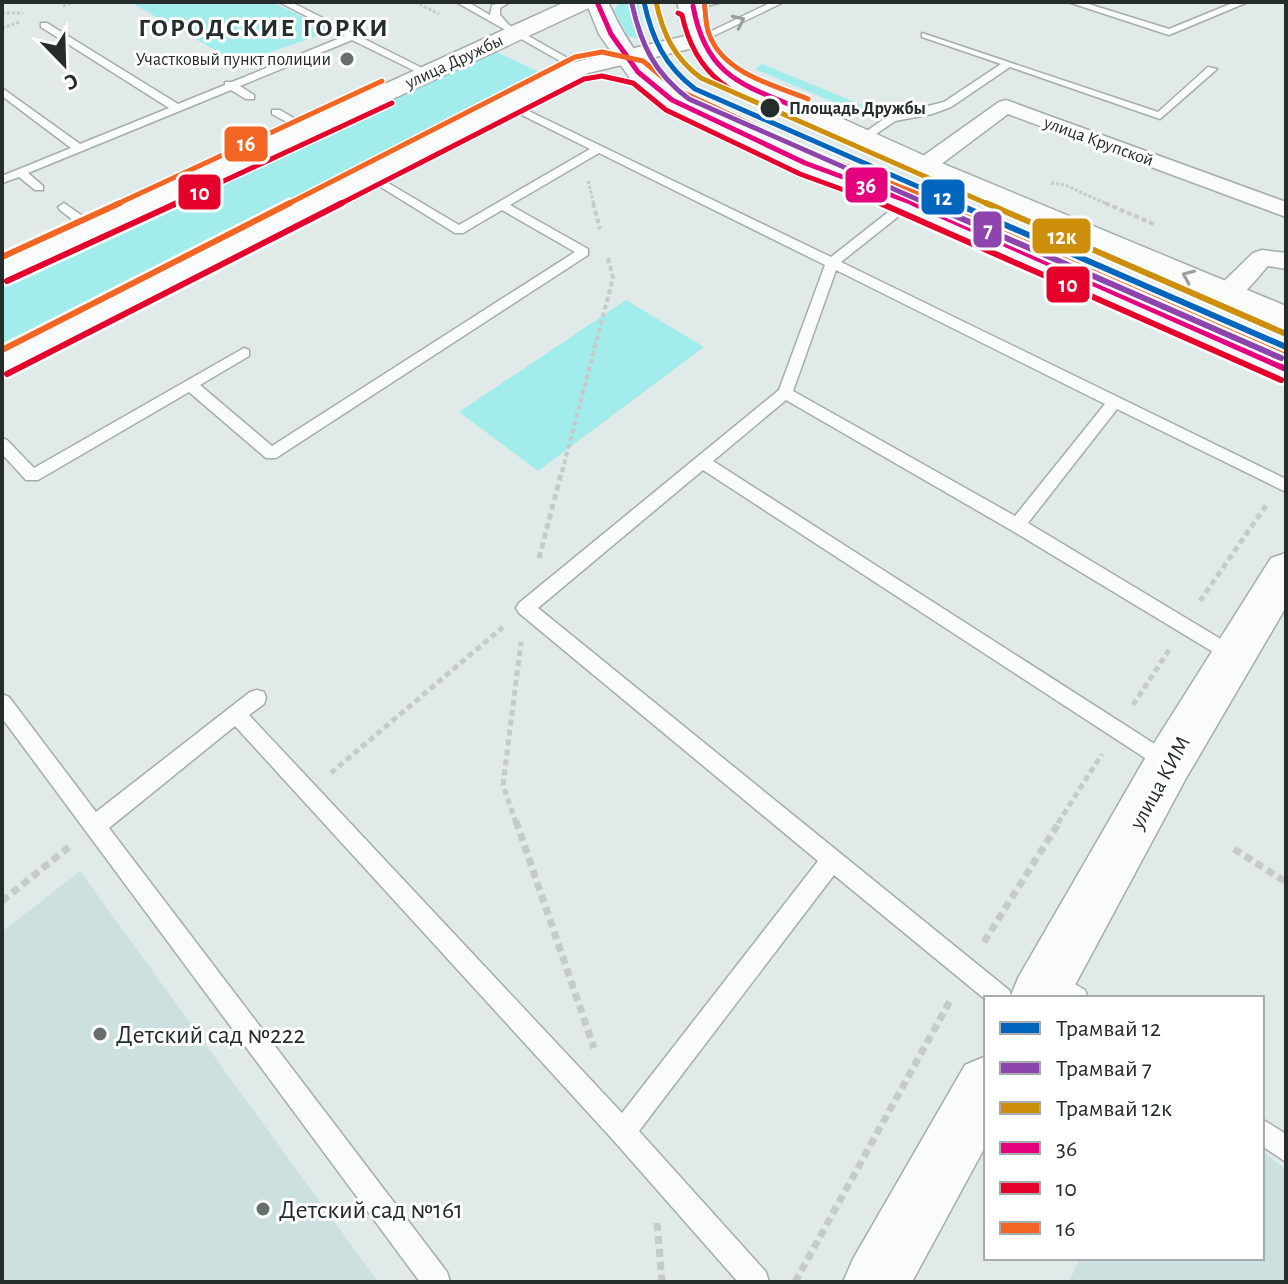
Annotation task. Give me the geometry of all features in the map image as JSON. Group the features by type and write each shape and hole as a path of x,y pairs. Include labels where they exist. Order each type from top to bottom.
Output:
{"main road":[{"path":"513,33 583,2"},
{"path":"597,2 611,34 632,63 672,100 791,156 910,201 1286,369"},
{"path":"688,3 698,40 713,64 725,75 924,166 1286,318"},
{"name":"улица Дружбы","path":"2,270 513,33"},
{"path":"2,363 580,68 632,63 698,40"},
{"name":"улица КИМ","path":"1055,992 1168,764 1286,570"},
{"path":"876,1282 984,1090"}],"street":[{"name":"улица Крупской","path":"924,166 1006,106 1286,210"},
{"path":"1227,293 1262,258 1286,261"}],"lane":[{"path":"284,2 427,73"},
{"path":"461,2 580,68"},
{"path":"505,2 495,7 495,15 513,33"},
{"path":"688,3 718,2"},
{"path":"698,40 779,2"},
{"path":"1073,2 1169,32 1239,4"},
{"path":"1221,2 1239,4"},
{"path":"44,25 175,107"},
{"path":"925,35 1160,116 1212,69"},
{"path":"2,180 229,84 353,36"},
{"path":"865,137 877,123 900,114 940,108 1009,63"},
{"path":"229,84 250,97"},
{"path":"2,91 78,148"},
{"path":"508,104 1284,485"},
{"path":"276,112 307,129"},
{"path":"369,176 459,230 598,149"},
{"path":"20,172 39,188"},
{"path":"910,201 832,263 785,393 525,608 998,996"},
{"path":"189,384 271,454 584,252 501,205"},
{"path":"64,207 91,228"},
{"path":"2,444 32,476 244,353"},
{"path":"785,393 1017,525 1233,656"},
{"path":"1017,525 1115,402"},
{"path":"701,461 1168,764"},
{"path":"94,827 257,698"},
{"path":"2,703 437,1282"},
{"path":"236,714 623,1132 756,1282"},
{"path":"623,1132 832,860"},
{"path":"1264,1132 1286,1149"}],"path":[{"path":"795,1282 966,971 1184,626 1284,485"},
{"path":"309,792 525,608"},
{"path":"2,901 94,827"},
{"path":"1234,849 1286,882"}],"shaded area":[{"path":"130,2 272,2 332,31 238,63"},
{"path":"620,2 638,2 645,40 628,36 614,10"},
{"path":"494,51 546,75 2,348 2,281"},
{"path":"762,64 879,112 869,117 755,69"},
{"path":"626,300 704,347 538,471 459,412"},
{"name":"Детский сад №222","path":"80,871 378,1282 2,1282 2,932"},
{"path":"1264,1153 1286,1170 1286,1282 1069,1282 1079,1260 1264,1260"}],"tram line":[{"name":"12","path":"644,2 650,29 660,52 674,71 695,89 1286,347"},
{"name":"12к","path":"656,2 670,45 701,78 1286,334"},
{"name":"7","path":"632,4 639,34 650,59 666,80 689,99 1281,358"}],"transit line":[{"name":"36","path":"597,2 611,34 638,72 672,100 805,163 910,201 1286,369"},
{"name":"16","path":"704,2 709,34 726,59 765,83 808,99"},
{"name":"36","path":"693,6 697,30 716,63 745,85 803,110"},
{"name":"10","path":"678,13 682,15 687,39 696,58 708,73 740,96 800,121"},
{"name":"16","path":"2,350 575,57 602,52 643,61 678,90 810,152 915,190 1286,356"},
{"name":"10","path":"7,374 584,79 602,76 633,83 666,110 800,174 906,212 1281,380"},
{"name":"16","path":"2,257 382,81"},
{"name":"10","path":"7,281 392,103"}],"place":[{"name":"Участковый пункт полиции","path":"347,59"},
{"name":"Площадь Дружбы","path":"770,108"},
{"name":"Детский сад №222","path":"100,1034"},
{"name":"Детский сад №161","path":"263,1209"}],"district":[{"name":"ГОРОДСКИЕ ГОРКИ","path":"264,27"}]}
